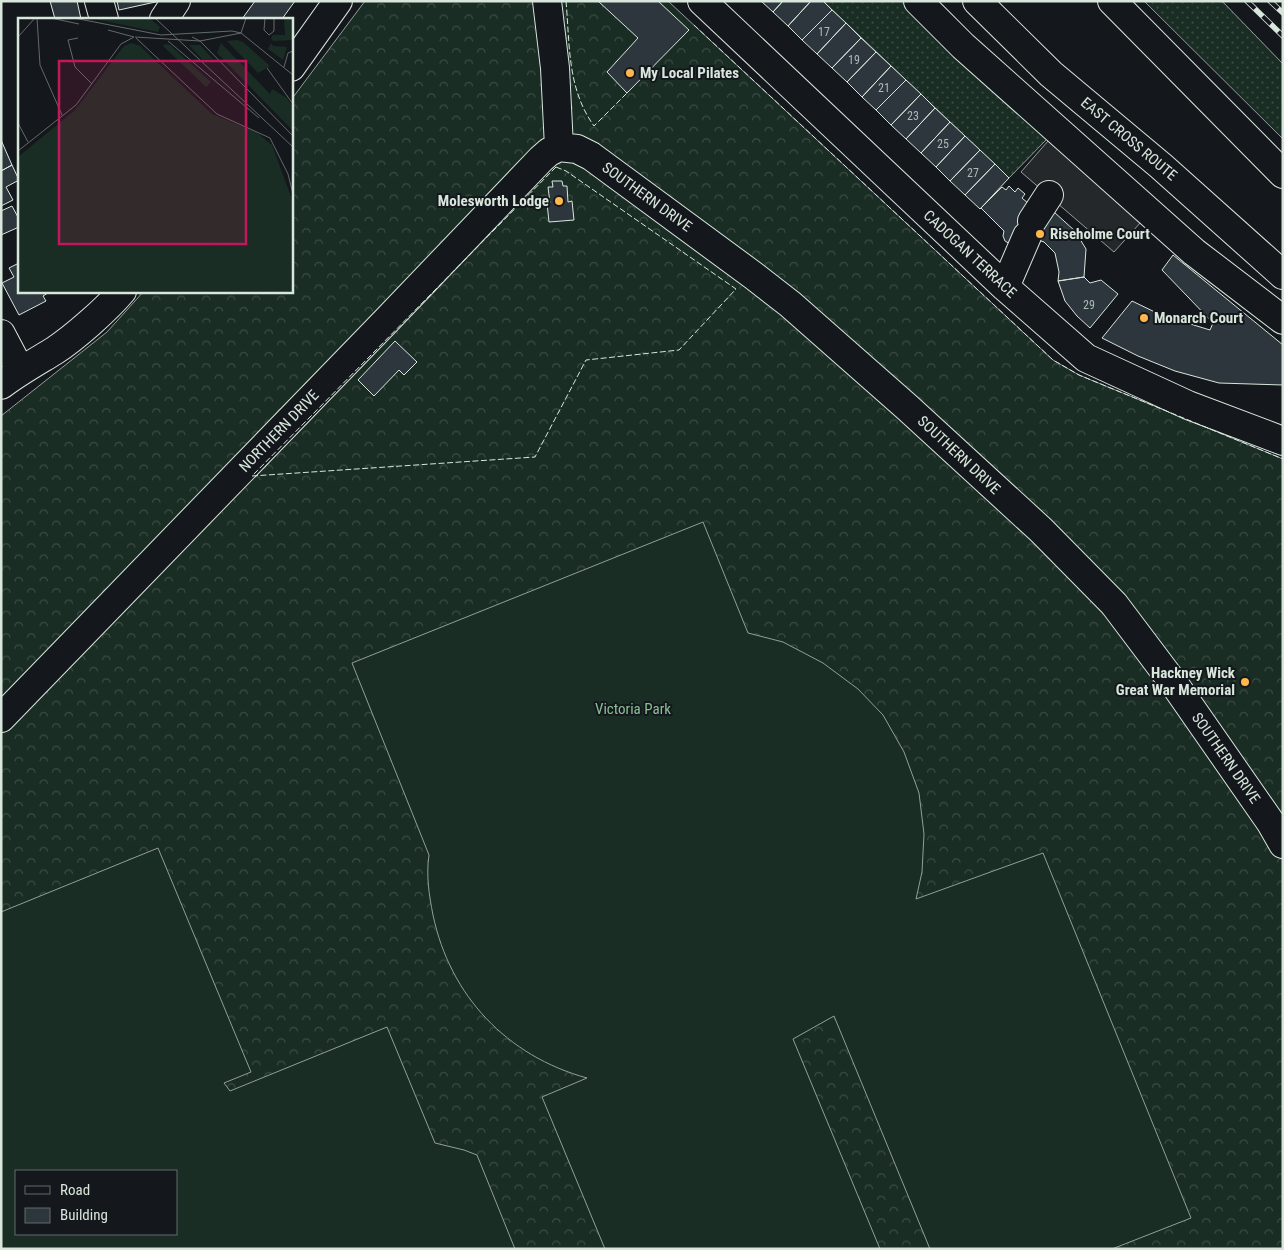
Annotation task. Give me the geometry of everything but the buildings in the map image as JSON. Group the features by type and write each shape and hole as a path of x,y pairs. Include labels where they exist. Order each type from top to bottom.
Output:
{"main road":[{"path":"99,1 104,18"},
{"path":"165,18 176,1"},
{"path":"292,66 338,1"},
{"path":"547,1 555,68 559,147"},
{"name":"CADOGAN TERRACE","path":"702,1 1006,287 1086,358 1188,405 1283,441"},
{"path":"918,1 963,46 1194,252 1283,320"},
{"name":"EAST CROSS ROUTE","path":"977,1 1051,74 1161,166 1283,274"},
{"path":"1112,1 1283,174"},
{"name":"NORTHERN DRIVE","path":"1,718 541,159 559,147"},
{"name":"SOUTHERN DRIVE","path":"559,147 577,149 591,156 790,304 908,408 1040,530 1114,604 1175,685 1271,823 1283,844"},
{"path":"1006,287 1030,228 1049,195"},
{"path":"1,334 10,378 55,350 86,325 121,292"}],"green space":[{"name":"Victoria Park","path":"365,1 668,1 1053,360 1079,375 1283,459 1283,1249 1,1249 1,416 107,332 143,292 292,292 292,99"},
{"path":"823,1 905,1 1047,139 1009,178"},
{"path":"1144,1 1222,1 1283,64 1283,139"},
{"path":"703,522 748,633 783,642 823,663 858,689 883,715 904,752 919,793 924,834 922,872 916,899 1043,853 1191,1218 1112,1249 930,1249 834,1016 793,1039 880,1249 605,1249 542,1097 587,1078 558,1068 532,1055 508,1038 486,1019 468,996 453,972 441,944 433,915 428,885 429,855 352,663"},
{"path":"158,848 251,1072 224,1083 230,1091 387,1027 435,1143 477,1155 515,1249 1,1249 1,912"}],"shaded area":[{"path":"1048,141 1141,222 1114,252 1021,172"}],"railway":[{"path":"1247,1 1283,36"},
{"path":"1270,1 1283,13"}],"fence":[{"path":"566,1 569,50 574,82 585,112 594,126 627,93"},
{"path":"694,25 1053,360 1079,375 1283,459"},
{"path":"556,167 566,171 736,289 679,350 586,360 535,457 252,476 556,167"}],"place":[{"name":"My Local Pilates","path":"630,73"},
{"name":"Molesworth Lodge","path":"559,201"},
{"name":"Riseholme Court","path":"1040,234"},
{"name":"Monarch Court","path":"1144,318"},
{"name":"Hackney Wick Great War Memorial","path":"1245,682"}]}
